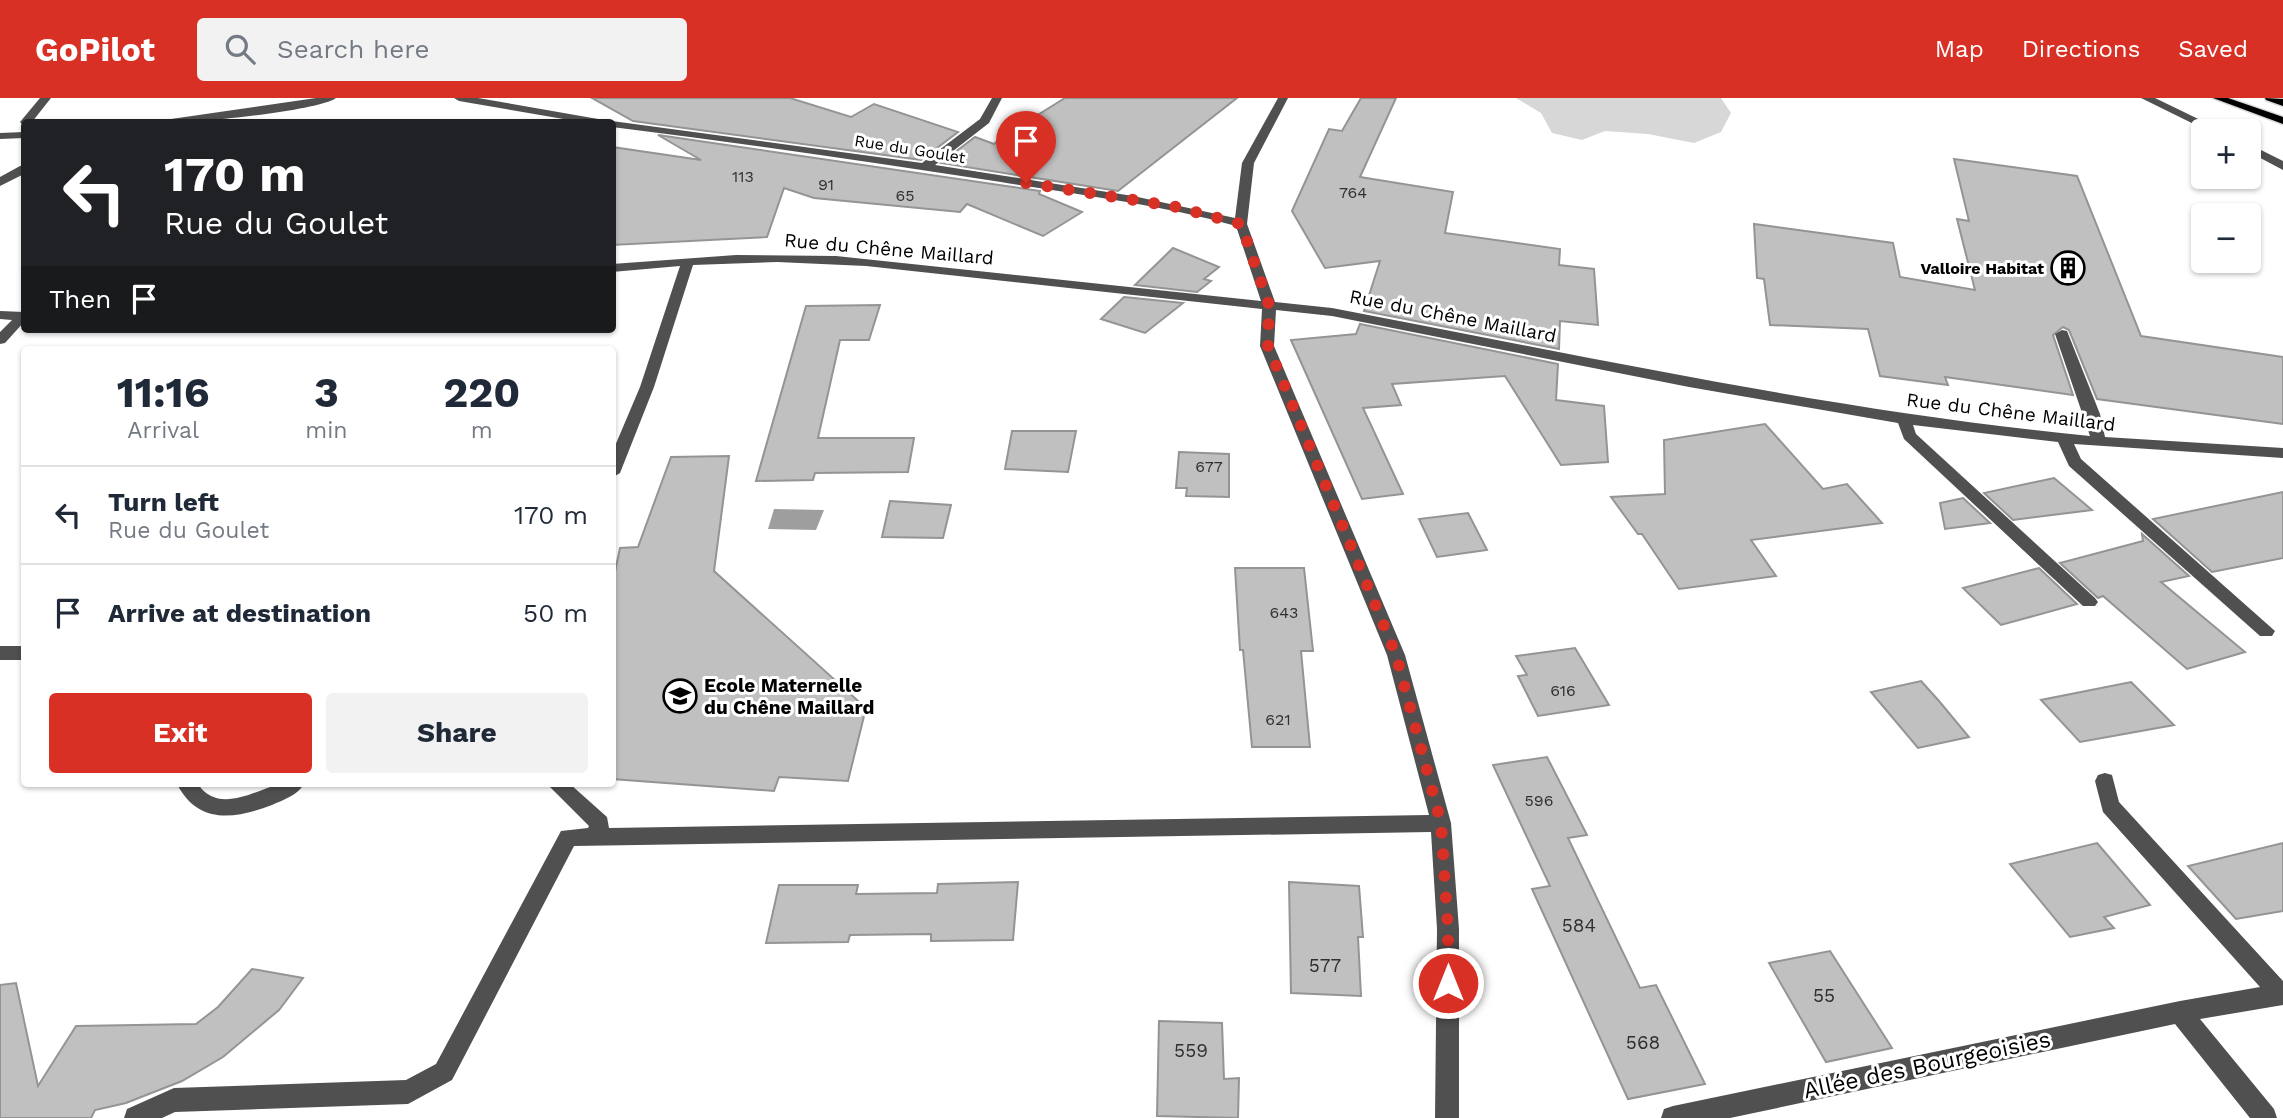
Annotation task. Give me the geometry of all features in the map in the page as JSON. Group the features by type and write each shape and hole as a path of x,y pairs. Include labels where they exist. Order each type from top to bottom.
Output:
{"main road":[{"path":"2218,98 2283,121"},
{"path":"2270,98 2283,103"}],"street":[{"path":"28,119 46,98"},
{"path":"195,119 289,107 331,98"},
{"path":"458,98 580,119"},
{"path":"924,167 985,121 997,98"},
{"path":"1283,98 1248,163 1241,224 1269,305 1268,346 1396,655 1441,823 1448,929 1447,1118"},
{"path":"2147,98 2192,119"},
{"name":"Rue du Goulet","path":"616,125 801,148 1172,206 1241,224"},
{"path":"0,136 19,135"},
{"path":"2261,153 2283,166"},
{"path":"0,182 21,171"},
{"name":"Rue du Chêne Maillard","path":"616,268 688,261 779,258 862,262 1205,301 1332,312 1904,419 2064,439 2189,450 2283,453"},
{"path":"616,463 647,387 688,261"},
{"path":"0,315 21,316"},
{"path":"0,340 21,319"},
{"path":"2062,334 2092,414 2099,442"},
{"path":"1904,419 1909,436 2089,602"},
{"path":"2064,439 2074,462 2266,631"},
{"path":"0,653 21,653"},
{"name":"Allée des Bourgeoisies","path":"2105,781 2110,806 2282,995"},
{"path":"189,787 196,799 212,806 234,807 258,802 287,787"},
{"path":"561,787 600,823 596,836"},
{"path":"136,1118 174,1100 408,1092 444,1072 568,837 1441,823"},
{"name":"Allée des Bourgeoisies","path":"1673,1118 2180,1012 2282,995"},
{"path":"2180,1012 2265,1118"}],"shaded area":[{"path":"1516,98 1721,98 1731,113 1721,132 1694,143 1648,134 1605,131 1582,140 1552,133 1541,113"},
{"path":"774,509 824,510 816,530 768,529"}],"building":[{"path":"592,98 790,98 851,117 874,104 958,132 921,160 633,121"},
{"path":"1065,98 1237,98 1118,191 941,163 975,137 994,144 1016,125 1020,126"},
{"path":"1361,98 1396,98 1360,177 1453,192 1445,233 1560,249 1559,265 1594,269 1598,325 1560,321 1559,349 1364,311 1380,261 1325,268 1292,211 1329,129 1342,131"},
{"path":"658,135 1040,191 1039,194 1082,212 1043,236 967,204 960,212 814,198 784,188 767,237 616,245 616,148 701,160"},
{"path":"1954,159 2077,176 2141,336 2283,357 2283,424 2097,399 2069,330 2063,327 2053,335 2073,395 1945,377 1948,385 1880,376 1868,329 1770,325 1764,279 1757,278 1754,224 1893,243 1900,277 1975,290 1957,219 1969,221"},
{"path":"1173,248 1219,267 1204,279 1211,281 1197,292 1135,285"},
{"path":"1124,297 1183,303 1145,333 1101,319"},
{"path":"880,305 869,340 840,340 818,438 914,438 908,472 815,473 813,480 756,481 806,306"},
{"path":"1360,324 1558,364 1556,400 1604,406 1608,462 1561,465 1505,376 1392,384 1401,405 1363,408 1403,494 1362,499 1291,340 1356,334"},
{"path":"1765,424 1823,489 1847,484 1882,523 1751,540 1776,576 1679,589 1642,534 1638,534 1611,497 1665,494 1664,440"},
{"path":"1012,431 1076,431 1068,472 1005,469"},
{"path":"1179,452 1229,454 1229,497 1186,496 1187,488 1176,488"},
{"path":"729,456 714,571 866,708 848,781 779,777 774,791 616,779 616,567 620,548 638,547 671,457"},
{"path":"2054,478 2092,510 2013,520 1984,493"},
{"path":"2283,492 2283,558 2212,572 2153,519"},
{"path":"1963,498 1990,523 1945,529 1940,503"},
{"path":"890,501 951,505 943,538 882,537"},
{"path":"1468,513 1487,550 1437,557 1419,519"},
{"path":"2142,534 2189,576 2161,582 2245,652 2187,669 2103,596 2098,598 2060,563 2143,541"},
{"path":"1235,568 1304,568 1313,651 1301,651 1310,747 1252,747 1243,650 1240,650"},
{"path":"2039,568 2077,604 2001,625 1963,588"},
{"path":"1575,648 1609,705 1538,716 1518,676 1527,675 1516,656"},
{"path":"1921,681 1969,737 1918,748 1871,692"},
{"path":"2131,682 2174,725 2080,742 2041,700"},
{"path":"1547,757 1587,835 1568,838 1640,988 1656,985 1705,1084 1628,1099 1532,889 1550,886 1493,765"},
{"path":"2097,843 2150,905 2104,917 2114,928 2070,937 2010,864"},
{"path":"2283,843 2283,911 2236,919 2188,866"},
{"path":"1018,882 1013,940 931,941 931,934 850,935 848,942 766,943 779,885 858,885 856,894 937,893 938,884"},
{"path":"1289,882 1359,886 1363,937 1358,937 1361,996 1291,993"},
{"path":"1830,951 1892,1048 1826,1062 1769,963"},
{"path":"252,969 303,978 279,1010 223,1057 182,1081 126,1103 95,1110 91,1118 0,1118 0,985 16,983 38,1086 76,1026 196,1024 218,1007"},
{"path":"1159,1021 1222,1023 1224,1079 1239,1078 1238,1118 1157,1116"}],"place":[{"name":"Valloire Habitat","path":"2068,268"},
{"name":"Ecole Maternelle du Chêne Maillard","path":"680,696"}],"route":[{"path":"1026,183 1172,206 1241,224 1269,305 1266,331 1268,346 1396,655 1441,823 1448,929 1448,983"}]}
